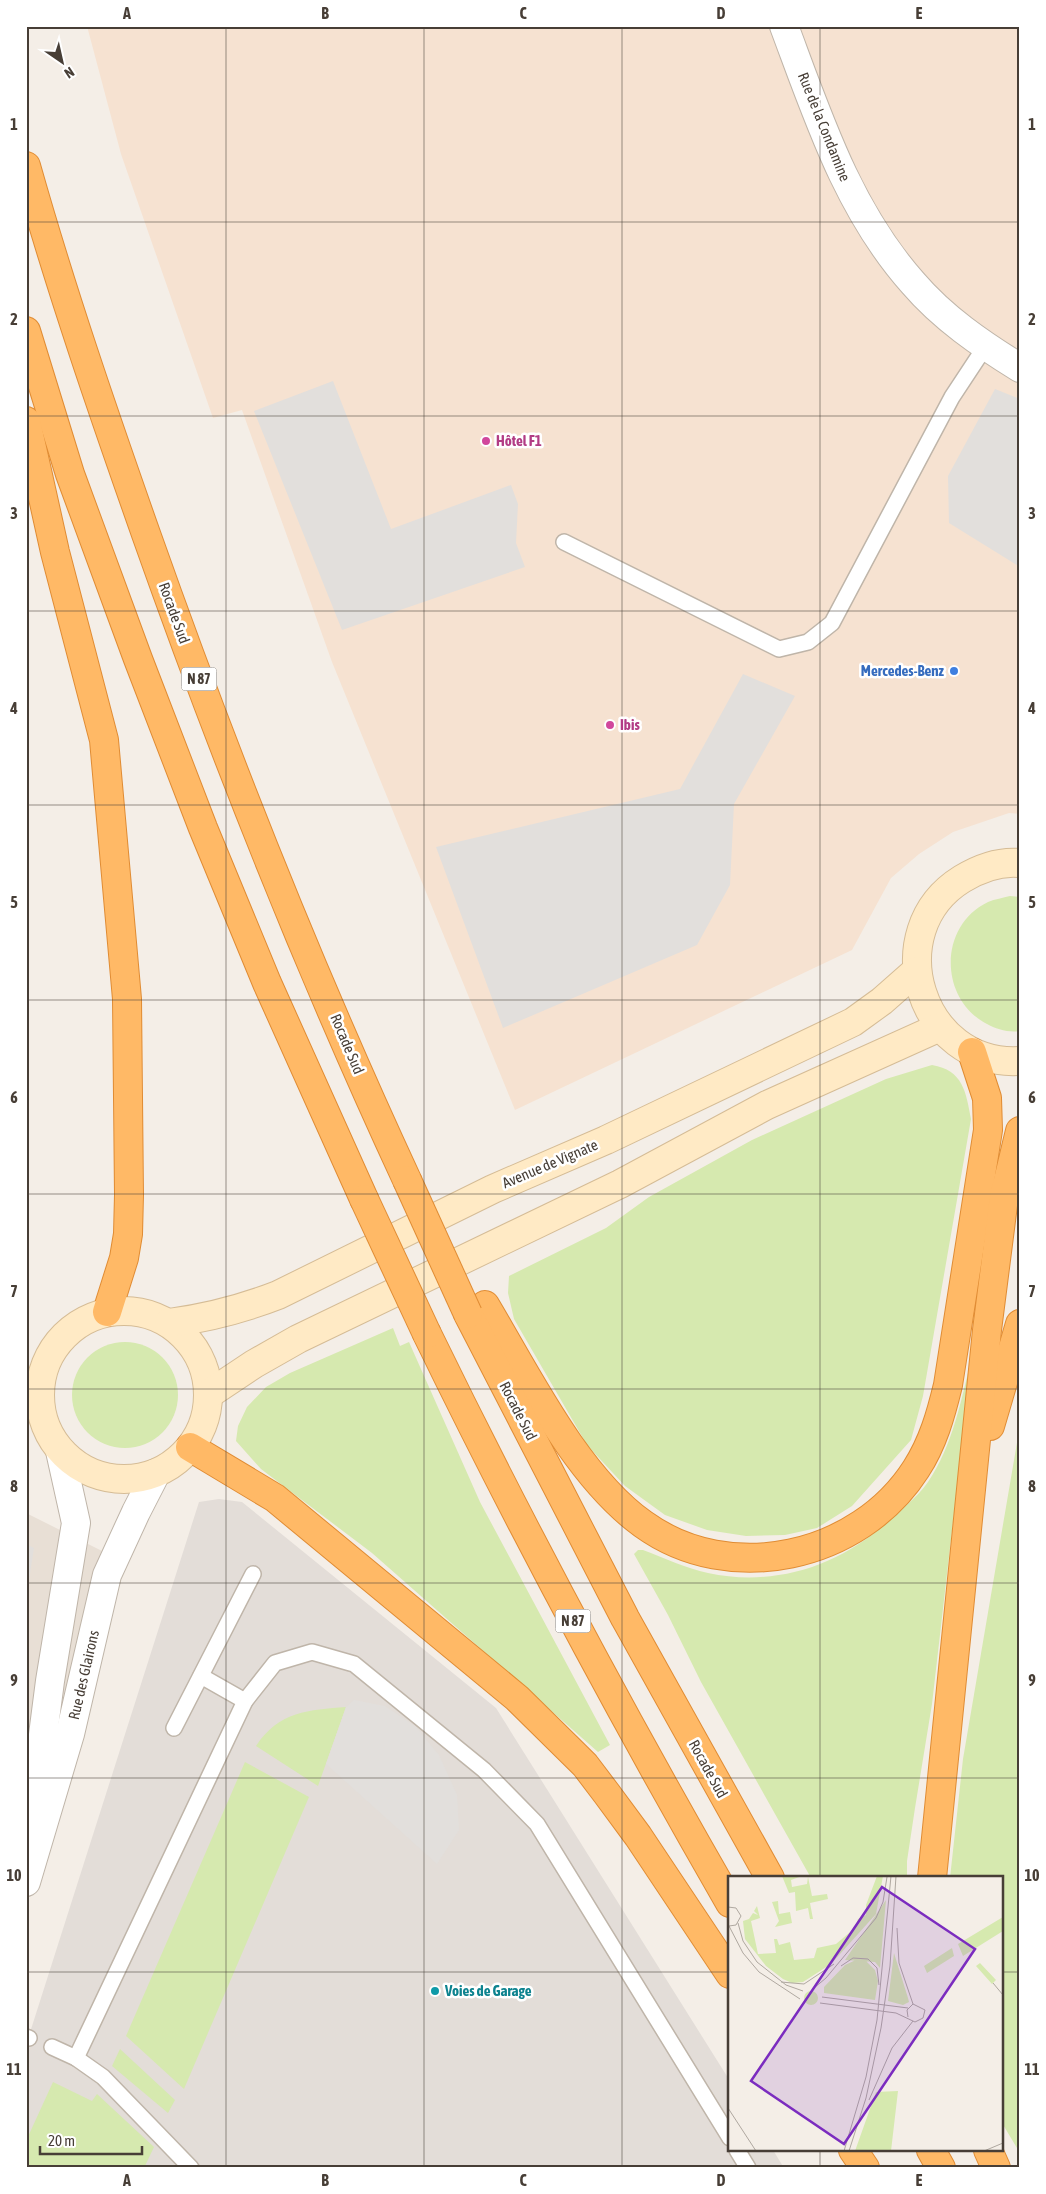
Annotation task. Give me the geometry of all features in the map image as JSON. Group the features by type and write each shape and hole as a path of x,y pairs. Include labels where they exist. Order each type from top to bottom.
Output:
{"highway":[{"name":"Rocade Sud","path":"26,166 114,443 182,636 302,940 388,1138 477,1309 625,1618 769,1876"},
{"name":"N 87","path":"26,331 70,474 141,668 267,983 364,1199 476,1434 574,1623 728,1900"},
{"path":"26,421 55,552 104,740 128,1026 128,1234 122,1267 107,1312"},
{"path":"477,1309 583,1463 620,1504 651,1529 684,1546 711,1554 740,1558 780,1557 803,1552 848,1532 869,1517 902,1486 925,1453 940,1416 950,1376 988,1130 987,1098 972,1052"},
{"path":"932,1876 987,1330 1004,1197 1020,1131"},
{"path":"972,1487 1020,1324"},
{"path":"190,1448 275,1498 517,1698 536,1716 585,1765 607,1794 638,1836 728,1971"},
{"path":"854,2152 865,2168"},
{"path":"876,2152 886,2168"},
{"path":"932,2152 941,2168"},
{"path":"989,2152 996,2168"}],"street":[{"name":"Rue de la Condamine","path":"784,26 828,144 861,211 886,250 914,284 948,318 986,347 1020,368"},
{"path":"1020,863 1007,862 977,870 950,887 930,911 918,940 916,972 924,1002 940,1027 955,1041 972,1052 991,1059 1020,1061"},
{"name":"Avenue de Vignate","path":"169,1323 204,1318 243,1308 278,1295 493,1189 606,1140 853,1022 882,1002 916,972"},
{"path":"209,1394 254,1364 298,1339 620,1184 767,1105 940,1027"},
{"path":"126,1310 145,1313 169,1323 182,1332 196,1350 206,1371 209,1394 204,1422 190,1448 175,1463 156,1473 136,1478 115,1479 94,1474 82,1468 60,1451 48,1433 41,1412 40,1390 44,1368 53,1348 68,1331 86,1319 107,1312 126,1310"},
{"name":"Rue des Glairons","path":"26,1866 50,1681 76,1523 60,1451"},
{"name":"Rue des Glairons","path":"26,1882 70,1734 107,1575 156,1473"}],"lane":[{"path":"564,542 779,649 808,642 832,623 952,397 986,347"},
{"path":"174,1728 253,1574"},
{"path":"76,2058 244,1701 275,1662 312,1652 354,1664 484,1770 537,1824 728,2135"},
{"path":"200,1676 244,1701"},
{"path":"52,2046 76,2058 103,2077 185,2165"},
{"path":"738,2152 748,2168"}],"shaded area":[{"path":"87,26 1020,26 1020,814 1009,813 953,832 919,854 891,878 852,950 515,1110 332,662 242,410 213,418 121,154"},
{"path":"333,381 391,529 511,485 518,504 516,543 525,567 342,630 254,411"},
{"path":"995,389 1020,399 1020,567 949,523 948,476"},
{"path":"743,674 795,696 734,804 730,885 697,945 503,1028 436,847 680,789"},
{"path":"219,1499 242,1502 496,1708 728,2078 728,2152 774,2152 784,2168 26,2168 26,2045 199,1502"},
{"path":"26,1513 102,1551 26,1885"},
{"path":"26,1544 34,1548 26,1599"},
{"path":"354,1700 385,1706 416,1727 439,1755 457,1795 459,1830 437,1864 326,1764 346,1707"}],"green space":[{"path":"1010,896 1020,897 1020,1031 1007,1031 994,1027 971,1013 960,998 953,981 951,963 953,945 960,928 972,913 988,902"},
{"path":"932,1065 942,1068 957,1077 965,1091 971,1119 923,1396 911,1440 852,1506 817,1528 785,1535 746,1536 707,1530 665,1515 625,1486 587,1445 514,1319 508,1293 509,1276 606,1228 649,1197 752,1140 886,1079"},
{"path":"393,1328 400,1346 409,1342 480,1502 610,1745 598,1752 372,1553 261,1469 236,1441 238,1426 247,1407 266,1387 290,1373"},
{"path":"125,1342 145,1346 162,1358 174,1375 178,1395 174,1415 162,1432 145,1444 125,1448 105,1444 88,1432 76,1415 72,1395 76,1375 88,1358 105,1346"},
{"path":"972,1357 932,1704 907,1861 907,1876 810,1876 701,1682 668,1615 634,1554 638,1550 643,1550 683,1566 732,1577 780,1575 804,1570 826,1562 868,1538 924,1488 944,1453 960,1406"},
{"path":"1020,1425 1020,2153 1004,2126 1004,1876 950,1876 963,1759"},
{"path":"346,1707 318,1786 256,1746 265,1734 285,1719 307,1711"},
{"path":"245,1762 309,1797 184,2089 126,2036"},
{"path":"120,2049 175,2100 168,2113 112,2066"},
{"path":"53,2082 92,2101 97,2094 154,2147 144,2168 26,2168 26,2141"}],"place":[{"name":"Hôtel F1","path":"486,441"},
{"name":"Mercedes-Benz","path":"954,671"},
{"name":"Ibis","path":"610,725"},
{"name":"Voies de Garage","path":"435,1991"}]}
